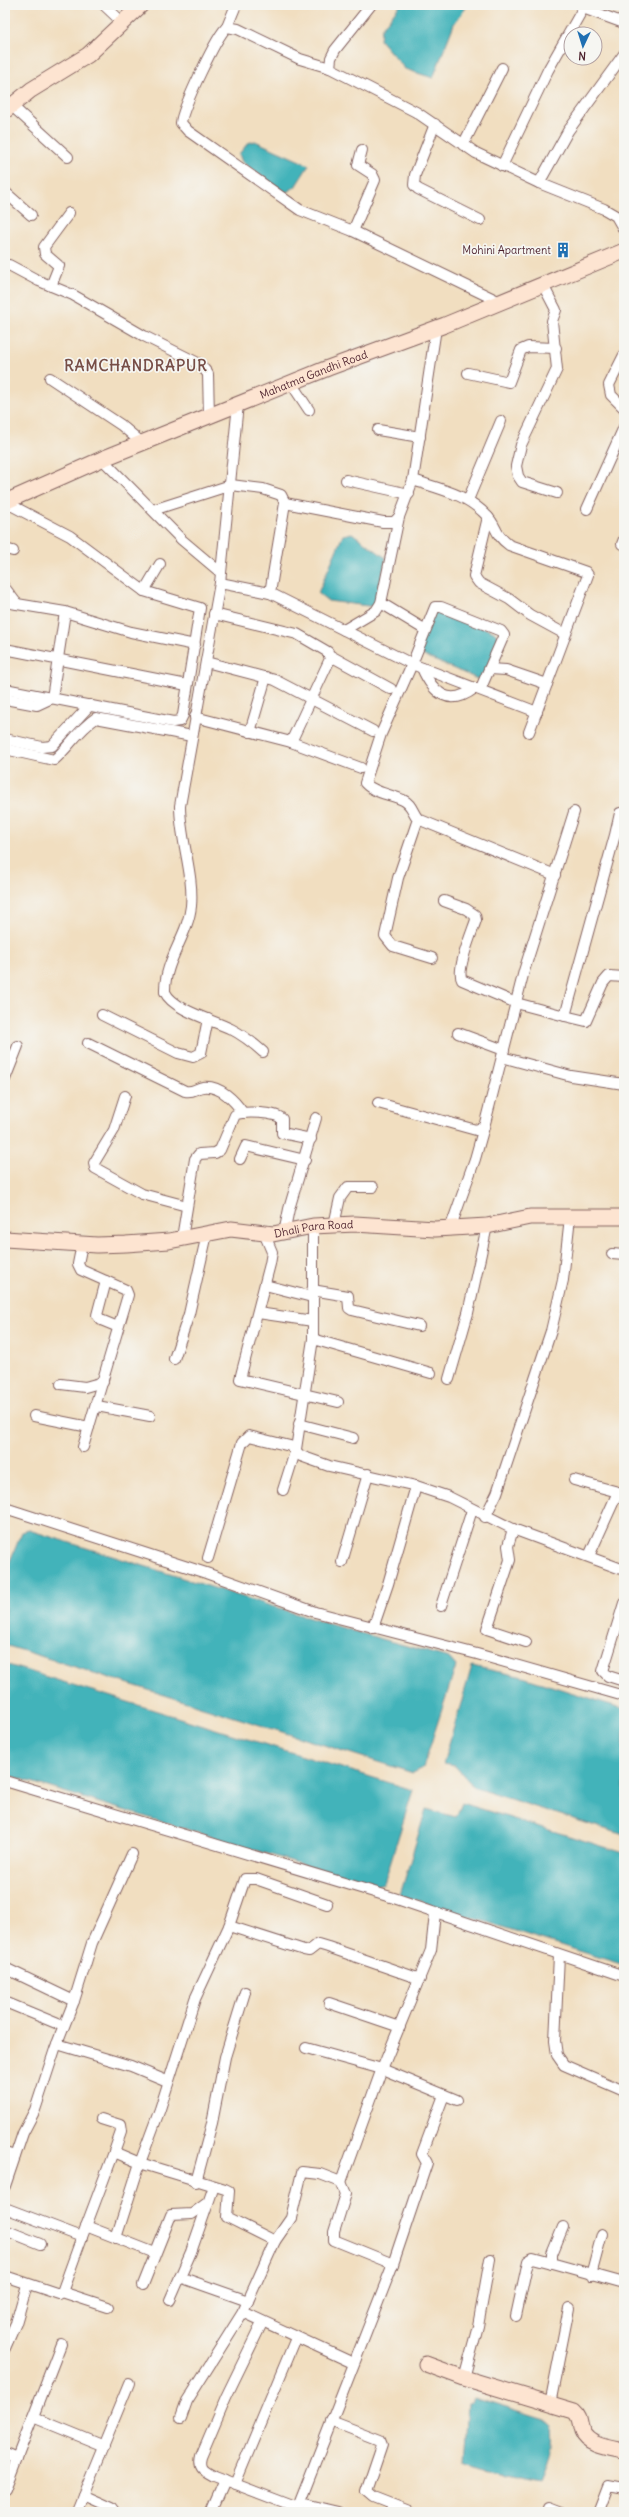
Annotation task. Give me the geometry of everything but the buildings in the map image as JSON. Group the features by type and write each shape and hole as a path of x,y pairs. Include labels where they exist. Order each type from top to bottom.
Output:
{"street":[{"path":"104,5 123,23"},
{"path":"68,157 9,109 31,90 88,55 140,5"},
{"path":"236,5 227,27 220,35 184,111 181,123 184,127 300,210 353,231 500,302"},
{"path":"330,68 331,58 336,50 371,5"},
{"path":"502,166 548,70 584,6 624,23"},
{"path":"227,27 238,28 300,59 330,68 435,124 463,145 502,166 616,216 624,230"},
{"path":"539,183 568,131 624,54"},
{"path":"463,145 502,68"},
{"path":"435,124 415,175 415,187 480,220"},
{"path":"353,231 376,180 372,174 358,164 362,150"},
{"path":"5,192 31,215"},
{"path":"51,286 60,266 45,254 44,247 68,213"},
{"name":"Mahatma Gandhi Road","path":"5,502 102,458 291,383 436,328 624,251"},
{"path":"9,265 73,295 144,336 203,365 208,374 209,416"},
{"path":"543,285 556,310 552,321 558,365 556,375 521,445 516,466 518,476 522,482 557,493"},
{"path":"344,630 376,611 381,603 399,517 409,494 413,480 436,328"},
{"path":"468,373 509,382 521,350 528,348 556,348"},
{"path":"624,355 609,385 611,395 624,408"},
{"path":"50,378 121,425 142,443"},
{"path":"291,383 309,410"},
{"path":"238,404 220,583 180,806 180,828 190,884 190,906 187,921 165,975 165,992 174,1004 241,1034 263,1052"},
{"path":"468,500 501,421"},
{"path":"587,509 619,449 624,427"},
{"path":"378,430 420,437"},
{"path":"102,458 182,540 220,572"},
{"path":"346,480 409,494"},
{"path":"413,480 468,500 488,517 497,534 509,545 586,572 588,579 565,634 529,732"},
{"path":"153,510 231,485 263,489 281,495 285,503 270,593"},
{"path":"5,502 70,536 144,591 200,608 183,715 176,722 5,688"},
{"path":"285,503 383,522 394,522 399,517"},
{"path":"488,517 474,576 479,583 510,599 530,615 565,634"},
{"path":"144,591 160,564"},
{"path":"220,583 270,593 412,664 537,712"},
{"path":"5,588 17,604"},
{"path":"5,602 65,612 131,632 195,646"},
{"path":"381,603 424,629"},
{"path":"422,668 432,687 447,696 462,696 477,689 490,669 504,638 501,631 438,606 433,609 424,629 412,664 381,734 365,783 369,788 403,800 412,807 418,819 555,875"},
{"path":"52,698 65,612"},
{"path":"214,614 297,634 329,655 391,689"},
{"path":"5,649 187,685"},
{"path":"291,742 310,698 328,663 329,655"},
{"path":"206,662 266,677 373,731"},
{"path":"490,669 506,670 547,684"},
{"path":"250,732 266,677"},
{"path":"5,699 37,705 52,698"},
{"path":"5,739 42,747 52,746 90,706"},
{"path":"195,717 291,742 361,768"},
{"path":"5,749 54,760 63,752 82,727 96,718 192,736"},
{"path":"450,1229 475,1159 516,1004 574,812"},
{"path":"565,1016 618,816 620,813 624,812"},
{"path":"418,819 398,878 385,936 393,946 432,958"},
{"path":"444,901 466,909 475,915 476,920 460,967 460,976 462,980 516,1004 586,1021 602,983 609,976 624,976"},
{"path":"102,1015 178,1053 193,1057 201,1053 208,1019"},
{"path":"458,1033 503,1053 571,1076 624,1084"},
{"path":"88,1043 185,1091 194,1092 205,1087 217,1090 232,1099 243,1113"},
{"path":"5,1079 18,1046"},
{"path":"125,1096 114,1130 94,1163 95,1168 142,1194 187,1206"},
{"path":"378,1103 476,1130 484,1127"},
{"path":"182,1238 196,1155 218,1152 232,1119 238,1114 277,1115 282,1119 282,1133 311,1140"},
{"path":"284,1233 289,1209 311,1140 316,1118"},
{"path":"240,1159 244,1148 248,1146 305,1160"},
{"path":"334,1225 340,1198 348,1187 373,1187"},
{"name":"Dhali Para Road","path":"5,1239 82,1244 126,1244 182,1238 230,1229 264,1233 284,1233 313,1226 334,1225 450,1229 487,1226 530,1217 624,1217"},
{"path":"485,1517 497,1493 551,1330 563,1280 570,1217"},
{"path":"284,1490 296,1449 313,1339 313,1226"},
{"path":"449,1379 470,1307 487,1226"},
{"path":"264,1233 272,1252 258,1313 240,1379 338,1402"},
{"path":"174,1359 189,1314 207,1234"},
{"path":"82,1244 79,1267 127,1292 127,1299 83,1447"},
{"path":"612,1254 624,1255"},
{"path":"106,1281 97,1315 101,1320 118,1327"},
{"path":"265,1285 312,1293 348,1296 350,1298 349,1308 352,1310 418,1326"},
{"path":"258,1313 313,1321"},
{"path":"313,1339 430,1373"},
{"path":"61,1384 85,1387 103,1382"},
{"path":"96,1406 150,1416"},
{"path":"34,1416 89,1427"},
{"path":"299,1424 352,1438"},
{"path":"208,1558 242,1443 245,1438 254,1436 296,1449 301,1456 307,1459 416,1486 449,1498 485,1517 513,1529 624,1570"},
{"path":"342,1562 368,1474"},
{"path":"574,1480 618,1492 589,1556"},
{"path":"373,1628 388,1584 416,1486"},
{"path":"5,1508 206,1573 315,1612 476,1654 624,1696"},
{"path":"441,1606 472,1510"},
{"path":"513,1529 508,1546 510,1560 487,1629 526,1642"},
{"path":"624,1603 603,1671 608,1676 624,1681"},
{"path":"5,1781 267,1858 435,1912 624,1976"},
{"path":"5,2186 23,2133 35,2110 63,2026 74,2001 92,1943 132,1854"},
{"path":"116,2238 140,2163 160,2109 195,1999 228,1926 246,1878 328,1904"},
{"path":"393,2264 334,2240 334,2232 346,2194 341,2182 382,2070 431,1950 435,1912"},
{"path":"228,1926 309,1951 318,1944 420,1978"},
{"path":"559,1955 555,2041 557,2055 564,2065 624,2091"},
{"path":"5,1968 74,2001"},
{"path":"196,2182 212,2123 225,2057 245,1992"},
{"path":"5,2002 63,2026"},
{"path":"329,2003 400,2027"},
{"path":"57,2044 131,2066 168,2082"},
{"path":"306,2048 382,2070 457,2100"},
{"path":"298,2508 353,2363 393,2264 426,2163 422,2154 444,2095"},
{"path":"62,2292 121,2132 120,2125 101,2119"},
{"path":"114,2152 140,2163 196,2182 229,2191 227,2217 275,2241"},
{"path":"5,2153 15,2156"},
{"path":"181,2418 187,2401 248,2301 275,2241 291,2218 299,2176 302,2172 320,2174 341,2182"},
{"path":"170,2300 214,2186"},
{"path":"143,2285 171,2215 192,2214 207,2203"},
{"path":"5,2208 82,2237"},
{"path":"86,2226 155,2253"},
{"path":"552,2263 552,2254 563,2227"},
{"path":"5,2230 40,2244"},
{"path":"591,2275 602,2234"},
{"path":"516,2316 528,2261 533,2258 624,2283"},
{"path":"464,2378 476,2332 490,2259"},
{"path":"5,2276 55,2294 62,2292 108,2307"},
{"path":"180,2277 248,2301"},
{"path":"5,2348 16,2323 27,2285"},
{"path":"550,2404 570,2308"},
{"path":"242,2312 262,2323 353,2363"},
{"path":"262,2323 226,2397 200,2462 202,2469 225,2480 298,2508 338,2512"},
{"path":"235,2484 296,2338"},
{"path":"5,2489 61,2344"},
{"path":"426,2364 464,2378 574,2411 579,2415 582,2431 587,2438 600,2445 624,2451"},
{"path":"76,2512 129,2383"},
{"path":"34,2417 104,2446"},
{"path":"331,2421 380,2440 382,2445 366,2492 373,2498 409,2512"},
{"path":"5,2453 17,2458"},
{"path":"212,2512 225,2480"},
{"path":"598,2512 608,2486 624,2489"},
{"path":"83,2495 112,2508 115,2512"},
{"path":"550,2507 564,2512"}],"water":[{"path":"400,5 468,5 454,24 433,78 405,69 380,40 381,29"},
{"path":"255,141 309,165 295,187 285,193 242,162 239,154 248,143"},
{"path":"352,533 386,558 376,607 328,601 318,593 343,535"},
{"path":"434,607 494,632 502,641 480,680 415,652"},
{"path":"29,1530 329,1624 449,1658 456,1666 423,1768 413,1773 5,1645 5,1573 22,1532"},
{"path":"5,1664 413,1790 384,1883 373,1886 5,1774"},
{"path":"472,1666 523,1677 624,1709 624,1835 475,1788 455,1766 443,1764"},
{"path":"462,1803 624,1853 624,1965 400,1895 426,1809 456,1817"},
{"path":"474,2398 545,2420 551,2425 550,2455 540,2484 483,2473 464,2466 468,2403 472,2402"}],"place":[{"name":"Mohini Apartment","path":"563,250"}],"district":[{"name":"RAMCHANDRAPUR","path":"136,366"}]}
